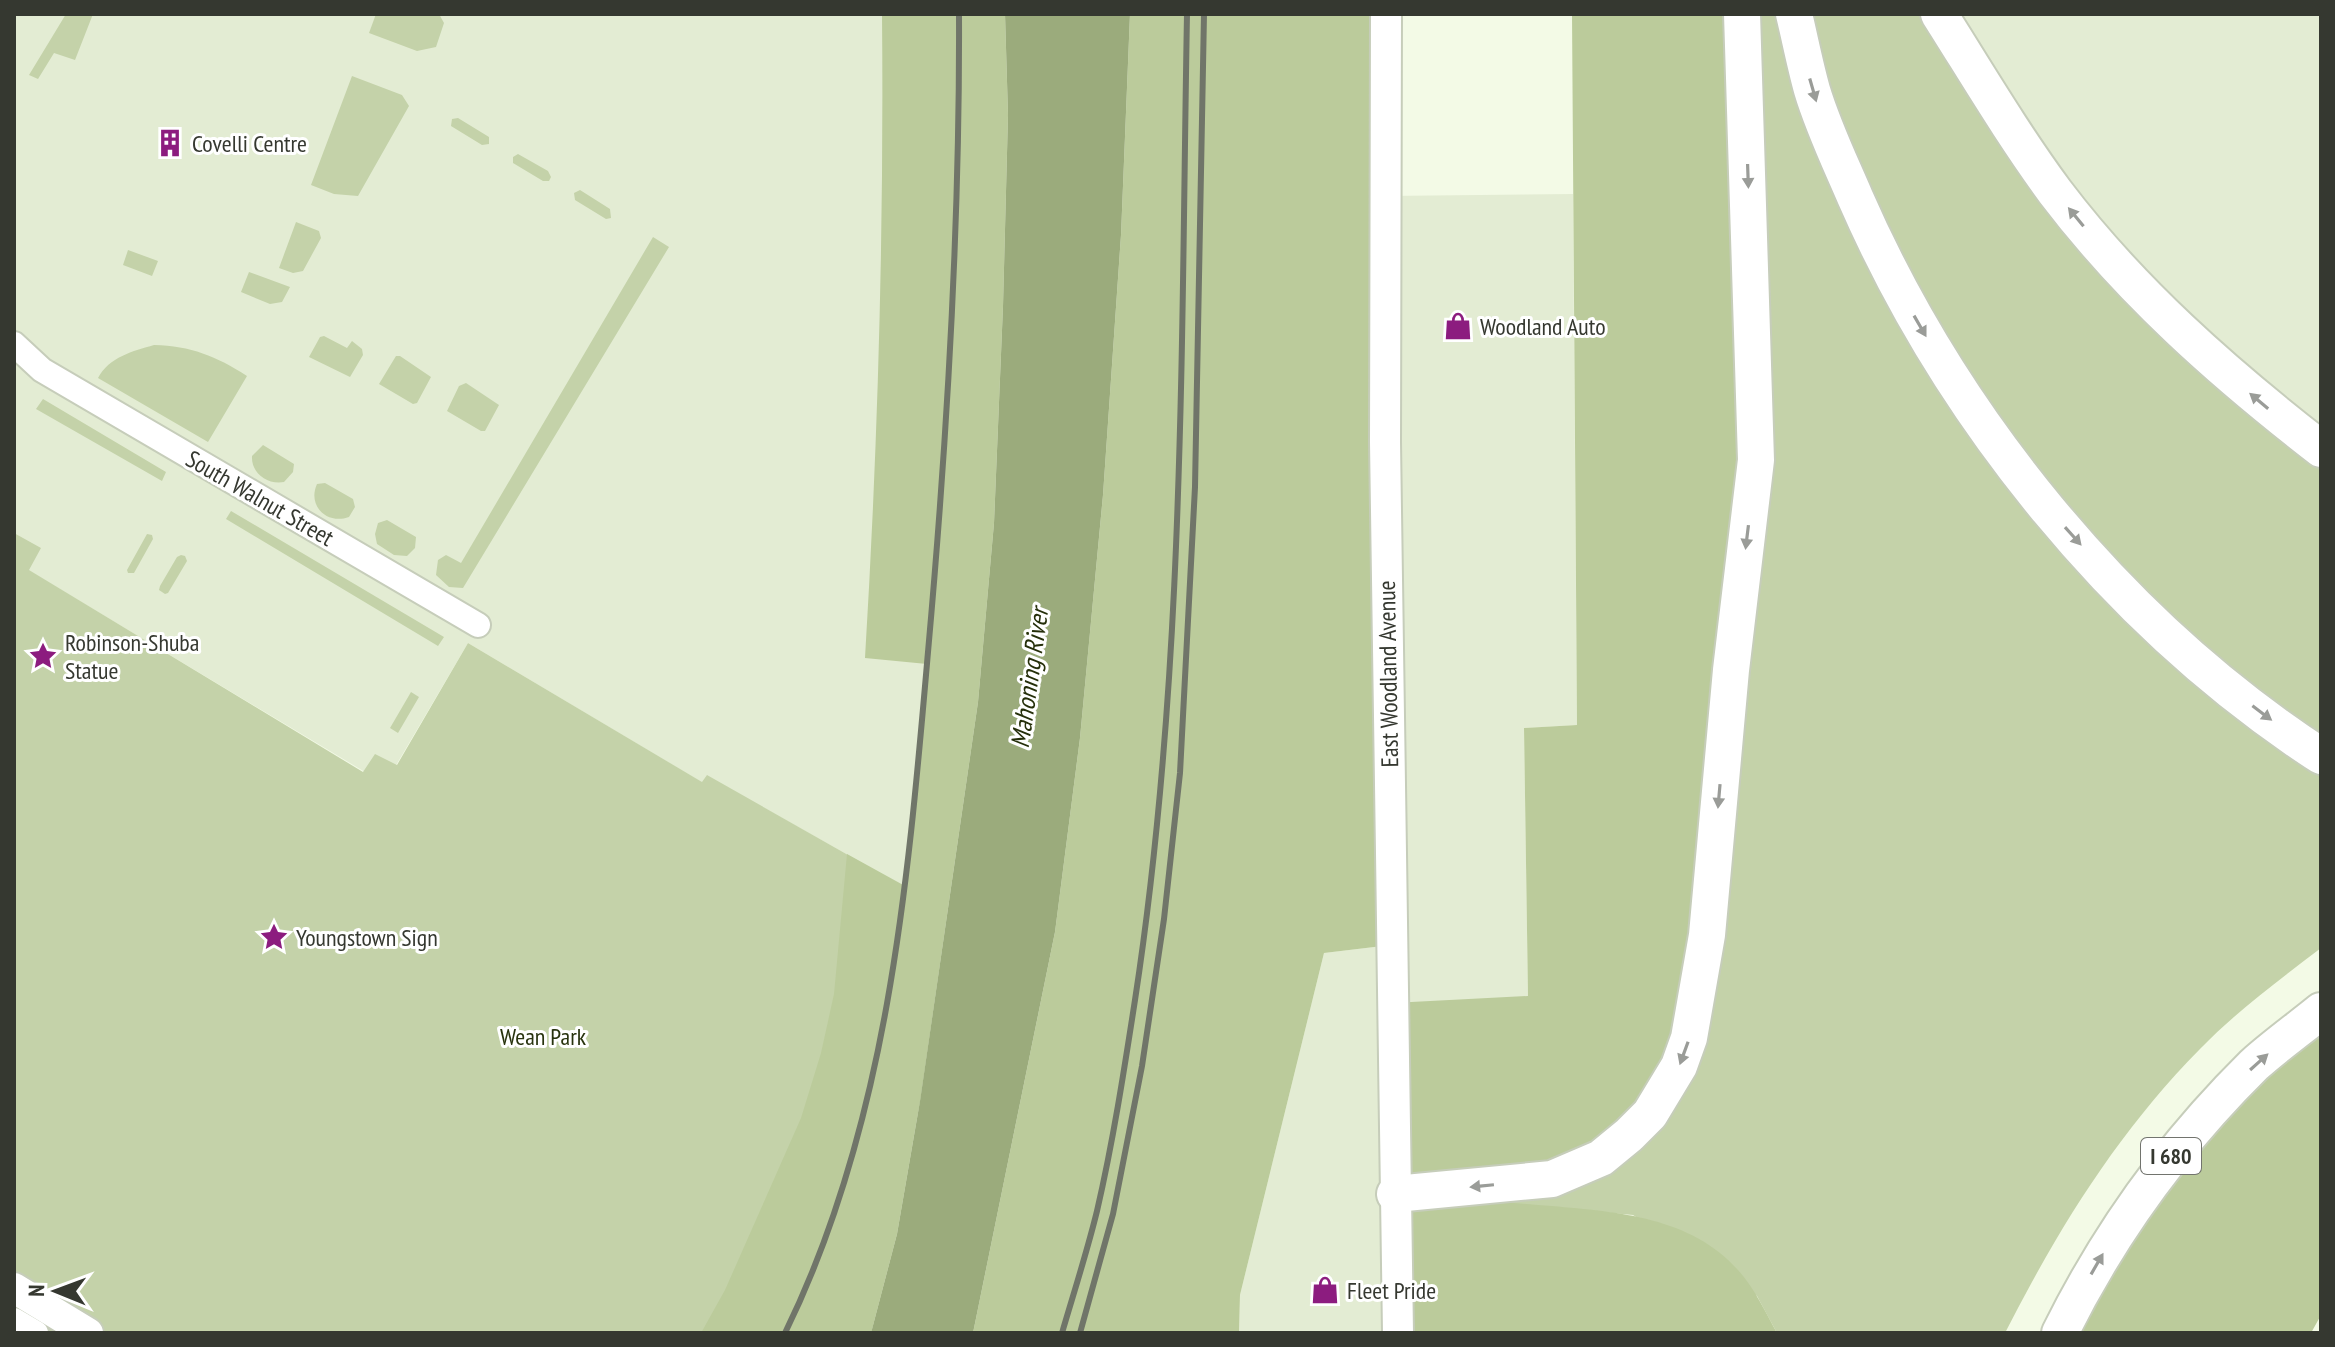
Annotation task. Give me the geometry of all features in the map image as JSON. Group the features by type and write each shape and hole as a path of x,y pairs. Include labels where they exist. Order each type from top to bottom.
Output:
{"highway":[{"path":"1395,1194 1552,1179 1601,1158 1650,1114 1679,1066 1689,1038 1707,935 1731,670 1756,460 1742,14"},
{"path":"1794,14 1812,91 1873,236 1907,303 1969,405 2038,496 2122,591 2188,655 2321,756"},
{"path":"1939,14 2024,149 2112,261 2178,330 2263,405 2321,449"},
{"name":"I 680","path":"2060,1333 2106,1248 2193,1128 2256,1063 2321,1011"}],"main road":[{"name":"East Woodland Avenue","path":"1386,14 1385,442 1398,1333"},
{"path":"14,1288 88,1333"}],"street":[{"name":"South Walnut Street","path":"14,344 42,370 478,625"},
{"name":"South Walnut Street","path":"14,365 42,370"},
{"path":"14,1320 36,1333"}],"shaded area":[{"path":"14,14 959,14 933,601 905,887 707,776 703,783 468,643 385,784 28,570 14,533"},
{"path":"882,14 1005,14 1008,115 1003,306 994,523 978,702 920,1101 897,1234 871,1333 701,1333 725,1290 801,1118 821,1053 834,994 847,854 905,886 927,664 865,658 879,336"},
{"path":"1130,14 1386,14 1391,945 1324,953 1240,1295 1239,1333 973,1333 1055,932 1080,738 1103,495 1121,235"},
{"path":"1572,14 1742,14 1753,304 1694,1018 1629,1135 1442,1197 1602,1211 1652,1220 1676,1228 1719,1252 1738,1270 1755,1292 1777,1333 1398,1333 1392,1003 1528,996 1524,728 1577,725"},
{"path":"1939,14 2321,14 2321,449 2178,330"},
{"path":"1573,194 1577,725 1524,728 1528,996 1398,1333 1239,1333 1240,1295 1324,953 1391,945 1385,196"},
{"path":"2321,1011 2321,1315 2311,1333 2060,1333 2106,1248"}],"green space":[{"path":"66,14 93,14 75,60 54,53 38,79 29,75"},
{"path":"376,14 439,14 444,23 436,47 417,51 369,33"},
{"path":"1742,14 1939,14 2024,149 2321,449 2321,948 2214,1035 2142,1114 2068,1219 2005,1333 1777,1333 1757,1296 1633,1215 1442,1197 1551,1179"},
{"path":"352,76 402,95 409,106 358,196 334,194 311,185"},
{"path":"458,118 489,137 489,144 482,145 451,126 452,119"},
{"path":"518,154 548,171 549,181 543,181 513,163 513,157"},
{"path":"580,190 610,209 611,218 606,219 575,200 574,193"},
{"path":"296,222 319,231 321,238 303,271 293,273 279,268"},
{"path":"653,237 669,247 463,588 449,587 436,575 438,560 446,555 461,563"},
{"path":"128,250 158,261 152,276 123,265"},
{"path":"249,272 290,287 282,302 270,304 241,292"},
{"path":"324,336 347,348 352,341 362,349 363,355 350,377 309,357 320,337"},
{"path":"154,345 203,353 247,376 208,442 98,378 115,360"},
{"path":"396,356 431,377 417,403 413,404 379,384"},
{"path":"466,383 499,405 485,431 447,411 459,386"},
{"path":"43,399 166,472 162,481 36,409"},
{"path":"263,445 294,464 293,472 284,482 266,480 254,468 252,456"},
{"path":"325,483 353,499 355,507 349,517 333,518 321,512 315,492 317,484"},
{"path":"231,511 444,637 438,646 226,519"},
{"path":"387,520 416,537 415,548 407,556 394,555 377,544 375,534 378,523"},
{"name":"Wean Park","path":"14,533 41,548 29,570 363,772 375,754 397,765 468,643 702,782 707,775 947,911 920,1101 871,1333 14,1333"},
{"path":"147,534 152,535 153,539 134,573 128,573 127,570"},
{"path":"181,555 187,561 165,594 159,590 160,586"},
{"path":"411,692 419,697 398,733 390,728"}],"water":[{"name":"Mahoning River","path":"1005,14 1130,14 1121,235 1103,495 1080,738 1055,932 973,1333 871,1333 897,1234 920,1101 978,702 994,523 1003,306 1008,115"}],"railway":[{"path":"785,1333 820,1253 848,1170 888,1000 901,913 920,739 946,413 955,254 959,14"},
{"path":"1062,1333 1097,1211 1118,1106 1151,878 1163,755 1178,508 1187,14"},
{"path":"1080,1333 1113,1214 1142,1066 1164,919 1180,773 1195,487 1204,14"}],"place":[{"name":"Covelli Centre","path":"170,143"},
{"name":"Woodland Auto","path":"1458,326"},
{"name":"Robinson-Shuba Statue","path":"43,656"},
{"name":"Youngstown Sign","path":"274,937"},
{"name":"Fleet Pride","path":"1325,1290"}]}
